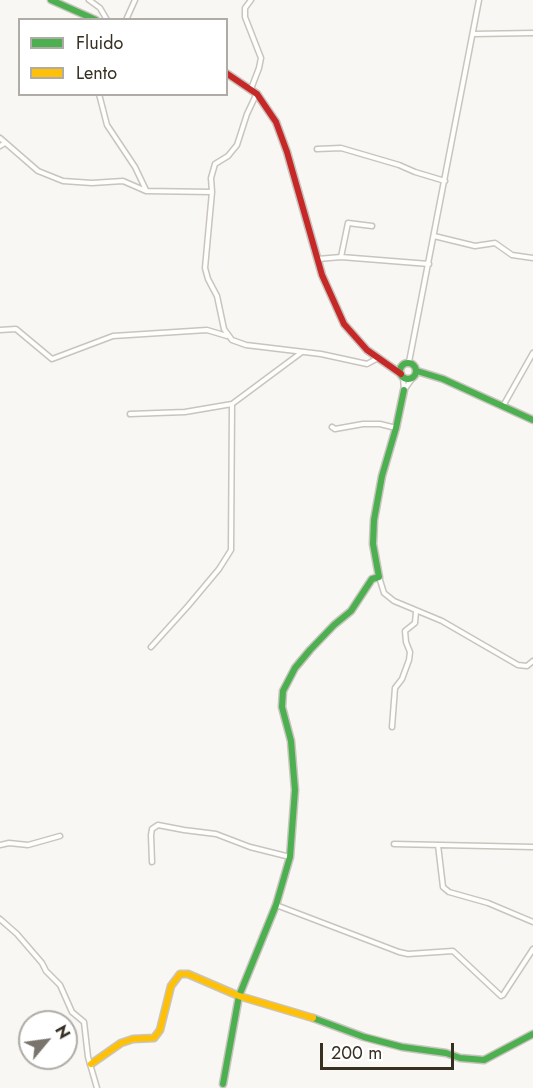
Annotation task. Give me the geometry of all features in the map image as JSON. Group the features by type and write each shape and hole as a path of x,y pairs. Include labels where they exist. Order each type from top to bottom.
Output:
{"street":[{"path":"51,0 92,18"},
{"path":"89,0 100,8 105,18"},
{"path":"127,18 135,0"},
{"path":"251,0 245,8 245,17 261,58 260,68 251,89"},
{"path":"405,390 400,370 406,363 429,264 479,0"},
{"path":"473,34 533,33"},
{"path":"228,74 257,94 276,122 287,152 317,259 335,308 344,324 358,342 402,376 411,379"},
{"path":"257,94 234,151 215,164 211,178 212,192 205,268 217,296 221,319 228,336 246,345 367,364 380,359 406,363 416,366 417,371"},
{"path":"100,96 107,125 129,157 146,191"},
{"path":"0,138 38,171 63,180 92,183 123,181 146,191 212,192"},
{"path":"0,146 5,143"},
{"path":"317,149 341,148 445,181"},
{"path":"340,257 348,223 372,226"},
{"path":"434,236 475,246 495,243 512,255 533,258"},
{"path":"317,259 358,257 429,264"},
{"path":"0,330 16,329 52,359 113,336 207,330 228,336"},
{"path":"130,414 185,412 232,404 302,352"},
{"path":"503,406 533,353"},
{"path":"417,371 443,380 533,420"},
{"path":"417,371 405,390 382,476 374,520 373,544 384,593 394,602 442,621 518,665 527,666 533,661"},
{"path":"151,647 200,591 231,549 232,404"},
{"path":"332,427 334,429 363,424 380,424 396,428"},
{"path":"224,1084 238,996 276,905 290,857 295,790 291,741 282,707 283,691 295,668 334,625 351,611 372,579 379,577"},
{"path":"392,727 395,688 402,679 409,660 410,652 405,631 415,623 416,612"},
{"path":"152,862 151,835 153,829 158,825 216,834 250,847 290,857"},
{"path":"0,845 9,843 28,845 60,836"},
{"path":"394,844 533,847"},
{"path":"438,845 443,886 449,892 488,903 533,922"},
{"path":"276,905 399,952 408,954 453,951 501,996 533,949"},
{"path":"0,920 17,934 42,963 46,971 60,985 72,1012 84,1022 88,1057 97,1088"},
{"path":"91,1064 120,1043 133,1039 154,1038 160,1030 171,986 180,974 188,974 238,996 298,1013 364,1037 460,1058 479,1060 505,1050 533,1034"}],"traffic: fast":[{"path":"51,0 92,18"},
{"path":"405,363 411,363 416,371 414,377 405,379 400,374 400,368 405,363"},
{"path":"417,371 443,379 533,420"},
{"path":"223,1084 239,996 276,905 290,857 295,790 291,741 282,707 283,691 295,668 310,650 351,611 372,579 379,577 373,544 374,520 382,476 404,390"},
{"path":"313,1018 364,1037 402,1047 484,1060 533,1034"}],"traffic: slow":[{"path":"91,1064 121,1043 133,1039 154,1038 160,1030 171,986 180,974 188,974 239,996 313,1018"}],"traffic: jam":[{"path":"228,74 257,94 276,122 287,152 322,275 344,324 367,350 401,374"}]}
